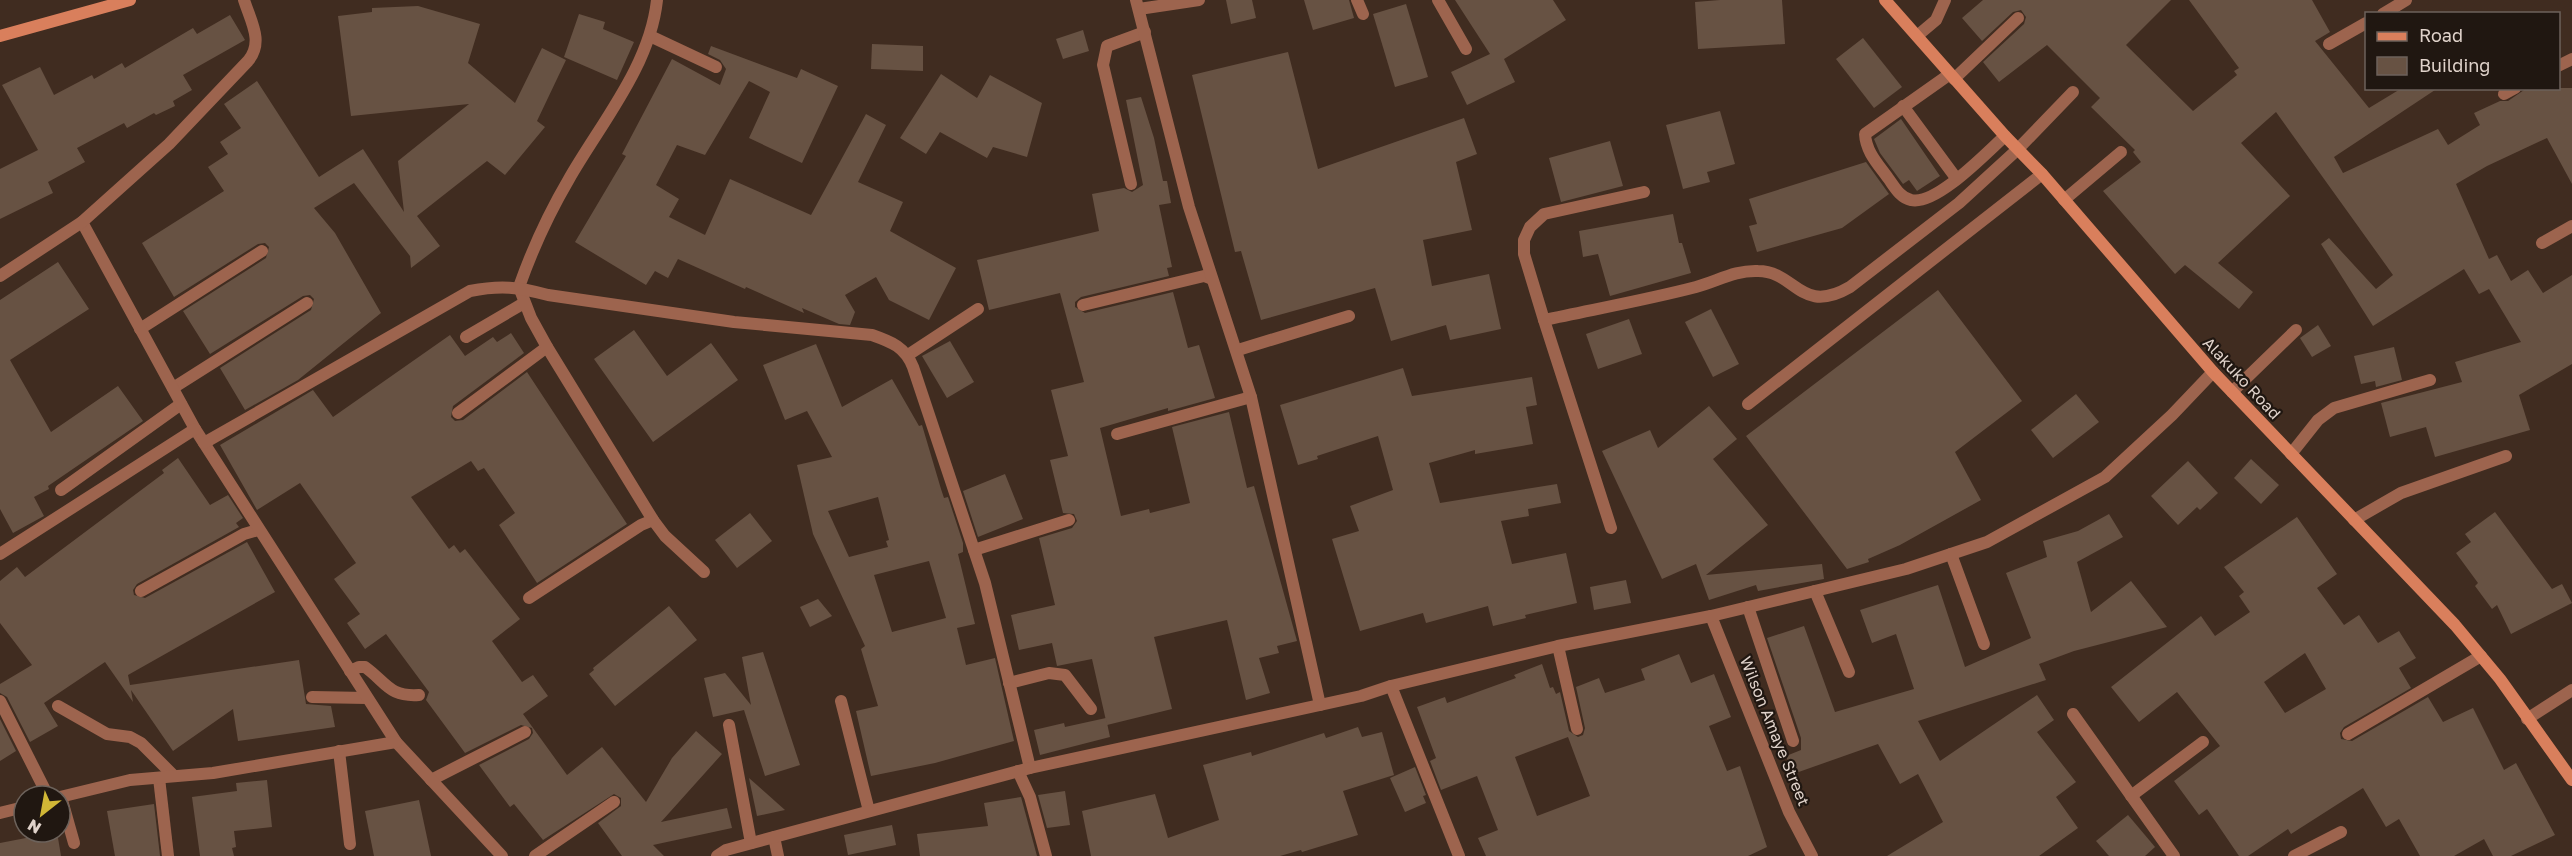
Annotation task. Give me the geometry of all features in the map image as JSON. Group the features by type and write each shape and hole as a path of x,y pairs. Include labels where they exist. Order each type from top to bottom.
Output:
{"main road":[{"path":"0,36 130,0"},
{"name":"Alakuko Road","path":"1885,0 2005,136 2042,174 2213,372 2455,625 2481,656 2572,780"}],"street":[{"path":"0,276 82,222 169,144 255,53 257,41 244,0"},
{"path":"657,0 650,36 638,64 567,181 519,287 524,303 547,347 653,520 665,536 704,572"},
{"path":"1199,0 1138,4 1189,207 1238,350 1251,397 1320,705"},
{"path":"1357,0 1363,14"},
{"path":"1438,0 1466,49"},
{"path":"1917,36 1936,21 1945,0"},
{"path":"2386,12 2406,0"},
{"path":"2005,136 1925,201 1910,200 1900,194 1871,155 1865,134 1902,106 1952,76 2018,18"},
{"path":"2329,44 2365,24"},
{"path":"1131,184 1103,65 1104,52 1107,46 1146,32"},
{"path":"650,36 716,67"},
{"path":"1544,320 1698,287 1738,272 1768,273 1812,296 1832,297 1850,287 1959,203 2018,149 2073,92"},
{"path":"1902,106 1956,178"},
{"path":"2064,200 2121,152"},
{"path":"1748,404 2042,174"},
{"path":"1611,528 1524,254 1524,240 1530,227 1544,214 1644,192"},
{"path":"82,222 195,429 396,742 502,856"},
{"path":"2542,243 2572,226"},
{"path":"140,329 262,251"},
{"path":"1083,305 1204,276 1212,279"},
{"path":"204,443 470,291 494,287 519,287 548,295 734,322 872,336 891,342 908,354 974,550 1009,683 1024,769 1046,856"},
{"path":"173,388 307,303"},
{"path":"466,336 524,303"},
{"path":"908,354 978,309"},
{"path":"1238,350 1349,316"},
{"path":"2232,392 2296,330"},
{"path":"458,413 547,347"},
{"path":"717,856 726,850 1024,769 1320,705 1558,646 1711,616 1906,569 1987,542 2105,477 2172,415 2213,372"},
{"path":"2291,454 2318,420 2334,408 2430,380"},
{"path":"1117,434 1251,397"},
{"path":"61,490 181,404"},
{"path":"0,554 195,429"},
{"path":"2354,520 2401,493 2506,456"},
{"path":"529,598 640,525 653,520"},
{"path":"974,550 1069,520"},
{"path":"141,591 244,534 258,530"},
{"path":"1951,554 1984,644"},
{"path":"1815,591 1849,672"},
{"path":"1748,607 1793,741"},
{"name":"Wilson Amaye Street","path":"1711,616 1789,812 1812,856"},
{"path":"1558,646 1578,729"},
{"path":"2348,734 2481,656"},
{"path":"350,671 358,667 364,668 395,693 402,696 419,695"},
{"path":"1009,683 1049,673 1065,675 1091,709"},
{"path":"1391,686 1459,856"},
{"path":"2527,719 2572,690"},
{"path":"312,698 367,698"},
{"path":"0,701 42,784"},
{"path":"841,701 869,811"},
{"path":"58,706 107,734 130,737 141,742 174,776"},
{"path":"2073,714 2172,855"},
{"path":"729,725 751,843"},
{"path":"431,780 525,732"},
{"path":"72,794 130,780 213,772 396,742"},
{"path":"2131,796 2204,742"},
{"path":"339,751 350,844"},
{"path":"159,778 168,856"},
{"path":"535,856 614,802"},
{"path":"2294,856 2341,832"},
{"path":"72,836 74,843"},
{"path":"774,837 778,856"}],"building":[{"path":"1226,0 1252,0 1256,18 1231,24"},
{"path":"1304,0 1349,0 1354,18 1313,30"},
{"path":"1455,0 1553,0 1566,20 1504,59 1515,82 1467,105 1451,72 1490,54"},
{"path":"1782,0 1785,44 1698,49 1695,2"},
{"path":"1983,0 2171,0 2126,45 2193,111 2237,75 2234,71 2239,68 2189,0 2312,0 2330,32 2315,41 2369,108 2399,90 2435,90 2334,157 2343,173 2438,129 2448,145 2480,125 2474,113 2500,101 2508,101 2524,90 2572,88 2572,184 2547,138 2487,166 2456,184 2489,259 2497,255 2511,281 2528,270 2543,293 2572,275 2572,364 2519,395 2530,430 2435,457 2426,427 2390,437 2381,403 2462,382 2455,362 2521,342 2489,289 2479,294 2464,269 2373,326 2321,244 2329,238 2376,289 2393,275 2276,112 2241,143 2290,196 2218,263 2253,292 2239,309 2185,265 2175,274 2103,191 2141,162 2133,152 2135,150 2091,107 2100,98 2047,45 1999,82 1983,62 2024,24 2026,17 2021,10 2013,12 1982,41 1962,18"},
{"path":"1406,4 1428,77 1395,87 1373,14"},
{"path":"418,6 480,24 468,63 515,103 542,48 566,60 537,121 545,127 505,175 487,161 417,216 440,246 411,268 410,256 354,183 314,208 335,233 381,313 298,380 245,410 220,368 311,310 314,299 310,295 303,296 210,354 183,311 266,258 269,247 265,243 258,244 174,297 142,243 224,191 208,167 228,154 220,142 241,128 224,104 257,81 319,177 363,149 404,212 398,161 469,104 351,116 338,16 372,12 372,8"},
{"path":"579,14 605,22 603,29 634,42 617,80 564,57"},
{"path":"230,15 245,40 183,75 192,90 173,101 175,106 156,115 154,113 127,128 124,123 77,148 85,162 48,182 53,193 0,219 0,169 38,150 2,85 40,67 54,95 92,75 94,79 122,63 125,68 193,28 197,34"},
{"path":"1083,30 1089,51 1063,59 1056,39"},
{"path":"1863,38 1902,87 1874,108 1836,59"},
{"path":"872,44 923,46 923,71 871,69"},
{"path":"711,46 797,78 801,69 838,86 802,163 749,138 770,92 749,81 705,155 677,145 656,185 679,199 669,217 705,235 730,179 811,215 866,114 886,125 858,182 903,202 890,231 956,268 929,320 889,300 876,277 845,295 855,312 850,325 839,324 802,308 804,313 678,259 668,278 655,271 646,285 575,242 626,156 622,154 672,59 720,85 726,69 720,60 708,54"},
{"path":"1288,52 1318,169 1464,118 1477,154 1456,162 1472,230 1423,240 1432,286 1489,274 1501,329 1450,340 1446,325 1391,341 1375,288 1261,320 1241,251 1235,252 1192,75"},
{"path":"941,74 977,98 990,75 1042,103 1027,157 993,147 987,158 940,132 926,154 900,138"},
{"path":"1141,97 1154,138 1163,181 1167,181 1171,203 1159,205 1172,267 1167,268 1169,276 1081,297 1075,302 1075,307 1085,313 1173,292 1188,348 1199,345 1215,398 1168,411 1168,408 1100,428 1121,516 1149,509 1150,513 1190,503 1172,427 1229,412 1247,488 1254,486 1297,641 1277,646 1279,653 1259,658 1270,693 1246,700 1227,620 1154,637 1172,709 1107,725 1092,659 1057,666 1052,643 1019,650 1011,615 1055,605 1039,538 1072,528 1077,521 1074,514 1063,513 1050,460 1068,456 1051,390 1084,382 1060,293 989,310 977,260 1099,231 1092,194 1124,188 1132,192 1143,185 1126,100"},
{"path":"1720,111 1735,164 1707,172 1710,182 1683,189 1666,125"},
{"path":"1901,119 1940,176 1917,191 1909,180 1903,184 1880,153 1874,139"},
{"path":"1610,141 1623,186 1561,202 1549,158"},
{"path":"1866,162 1889,194 1842,228 1757,252 1749,226 1757,224 1749,199"},
{"path":"1673,214 1679,243 1682,243 1691,273 1610,296 1598,254 1583,257 1579,231"},
{"path":"58,262 89,309 10,360 51,432 118,386 143,421 48,486 49,489 34,497 44,516 13,533 0,509 0,300"},
{"path":"1938,290 2022,401 1955,452 1981,500 1900,545 1868,559 1869,562 1847,569 1746,436"},
{"path":"1711,309 1739,364 1713,377 1685,322"},
{"path":"1629,319 1642,354 1598,369 1586,334"},
{"path":"2318,325 2331,346 2312,357 2300,338"},
{"path":"634,330 667,376 711,343 738,380 653,442 594,359"},
{"path":"511,333 524,353 453,406 451,417 455,421 463,420 527,372 627,524 537,583 499,525 515,513 484,468 478,471 471,461 411,497 449,549 454,545 460,553 465,549 520,619 492,641 522,682 533,675 548,696 523,714 567,775 602,747 646,802 672,758 696,731 722,754 661,822 727,808 732,828 653,845 664,856 622,856 598,823 621,806 621,798 614,794 543,840 514,804 510,807 479,765 529,739 533,733 532,728 521,725 465,753 426,700 429,692 386,634 365,649 347,623 360,614 334,579 356,563 300,483 257,510 220,445 313,390 333,417 450,335 465,356 493,337 497,342"},
{"path":"950,341 974,382 947,398 922,356"},
{"path":"816,344 842,407 892,379 919,426 922,425 944,498 948,497 963,543 963,552 958,554 975,624 957,628 966,665 995,658 1014,741 935,763 871,776 856,711 878,706 861,649 865,646 813,534 797,465 832,457 807,411 785,420 763,365","holes":["878,497 889,540 886,541 888,547 849,557 828,511","929,561 946,618 892,632 874,575"]},
{"path":"2394,347 2402,380 2376,387 2375,381 2361,384 2354,356"},
{"path":"1403,368 1412,396 1532,377 1537,405 1526,407 1533,444 1475,454 1475,450 1429,463 1440,503 1557,484 1561,503 1528,509 1529,516 1501,521 1512,564 1566,553 1577,603 1525,615 1526,618 1493,626 1488,606 1426,623 1423,613 1360,631 1332,539 1359,531 1350,506 1393,490 1378,436 1317,456 1318,459 1298,465 1280,405"},
{"path":"2076,394 2099,422 2053,458 2031,430"},
{"path":"1709,406 1737,439 1713,459 1768,525 1706,575 1822,564 1824,579 1758,591 1756,585 1709,600 1696,564 1662,579 1602,451 1650,430 1658,448"},
{"path":"178,458 210,505 228,495 243,518 236,523 239,527 137,584 133,590 134,595 145,598 247,542 275,592 128,675 130,685 299,660 306,704 331,706 335,727 238,741 233,709 173,751 131,690 133,702 105,662 44,703 58,726 30,742 7,697 0,693 0,684 32,665 0,623 0,581 17,567 25,577 164,473 162,470"},
{"path":"2251,459 2279,485 2261,504 2234,478"},
{"path":"2188,461 2218,493 2200,510 2197,507 2178,525 2151,496"},
{"path":"1005,474 1023,519 978,537 963,491"},
{"path":"2495,512 2552,589 2562,584 2572,603 2511,634 2497,605 2492,609 2475,586 2478,583 2456,553 2471,542 2465,534"},
{"path":"750,513 772,541 737,568 715,540"},
{"path":"2109,514 2123,537 2077,562 2091,612 2131,581 2167,627 2074,651 2039,664 2046,680 1918,721 1940,761 2037,695 2054,720 2037,732 2076,782 2056,797 2078,828 2039,856 1887,856 1943,822 1918,774 1900,784 1878,744 1793,774 1786,756 1801,750 1801,738 1767,638 1804,626 1835,712 1914,689 1896,634 1872,643 1860,610 1938,585 1965,667 2031,638 2006,573 2047,557 2043,541 2078,531"},
{"path":"2297,517 2337,574 2317,588 2344,625 2359,615 2378,643 2399,631 2416,658 2399,668 2411,688 2344,727 2340,733 2341,739 2352,741 2428,697 2443,722 2473,708 2504,770 2516,763 2555,835 2511,856 2493,856 2484,839 2454,856 2420,856 2399,819 2386,827 2363,788 2291,834 2288,829 2248,856 2239,856 2207,809 2199,815 2174,781 2220,746 2177,692 2139,722 2111,687 2201,616 2215,636 2250,612 2239,596 2244,592 2224,567","holes":["2305,653 2326,689 2285,713 2264,682"]},
{"path":"1626,580 1631,603 1594,610 1590,587"},
{"path":"818,599 832,616 810,627 800,607"},
{"path":"669,606 697,640 615,706 589,674 594,670 593,668"},
{"path":"763,652 800,765 765,776 744,710 713,717 704,678 725,673 751,705 742,657"},
{"path":"1679,654 1691,683 1714,674 1731,717 1709,726 1727,771 1740,766 1767,847 1748,856 1486,856 1478,838 1498,830 1477,776 1441,790 1430,761 1436,758 1417,707 1445,697 1447,703 1516,678 1514,675 1542,664 1550,688 1553,687 1556,694 1560,692 1569,731 1578,737 1583,735 1585,728 1576,687 1599,678 1605,693 1645,680 1641,669","holes":["1568,737 1590,796 1537,816 1515,757"]},
{"path":"1106,718 1110,737 1040,755 1034,730 1064,723 1065,727"},
{"path":"0,719 16,751 0,761"},
{"path":"1358,727 1362,737 1382,732 1394,775 1343,791 1358,835 1302,852 1301,850 1280,856 1091,856 1082,811 1155,794 1168,838 1219,820 1203,765 1251,752 1252,756 1324,733 1326,738"},
{"path":"1415,767 1426,795 1423,796 1426,803 1405,812 1390,778"},
{"path":"749,778 785,810 757,816"},
{"path":"267,780 272,827 234,831 236,847 232,848 234,856 200,856 192,797 237,791 236,783"},
{"path":"1065,791 1070,825 1047,828 1038,795"},
{"path":"1021,797 1037,856 920,856 917,834 988,826 984,803"},
{"path":"419,800 431,856 374,856 365,811"},
{"path":"154,804 160,856 115,856 107,811"},
{"path":"2128,815 2155,847 2145,856 2109,856 2096,841"},
{"path":"892,825 896,845 848,855 844,835"},
{"path":"12,841 12,844 59,844 61,856 0,856 0,843"}]}
